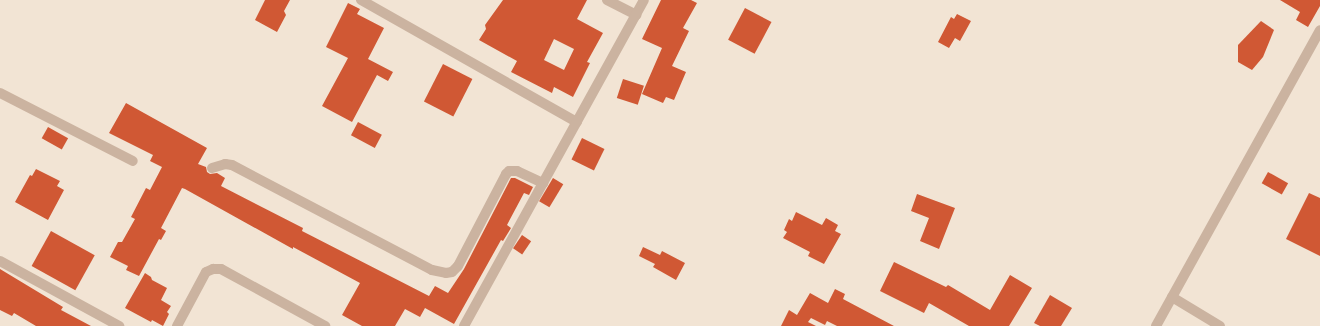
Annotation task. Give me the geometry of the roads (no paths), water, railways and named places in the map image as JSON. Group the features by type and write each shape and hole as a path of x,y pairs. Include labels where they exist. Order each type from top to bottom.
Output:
{"street":[{"path":"361,0 577,122"},
{"path":"607,0 636,15"},
{"path":"464,326 644,0"},
{"path":"1156,326 1320,30"},
{"path":"0,93 133,160"},
{"path":"212,168 224,164 232,165 432,270 446,274 452,272 458,266 506,174 509,171 517,171 543,183"},
{"path":"0,261 120,326"},
{"path":"177,326 206,272 213,269 221,269 325,326"},
{"path":"1172,297 1220,326"}]}
